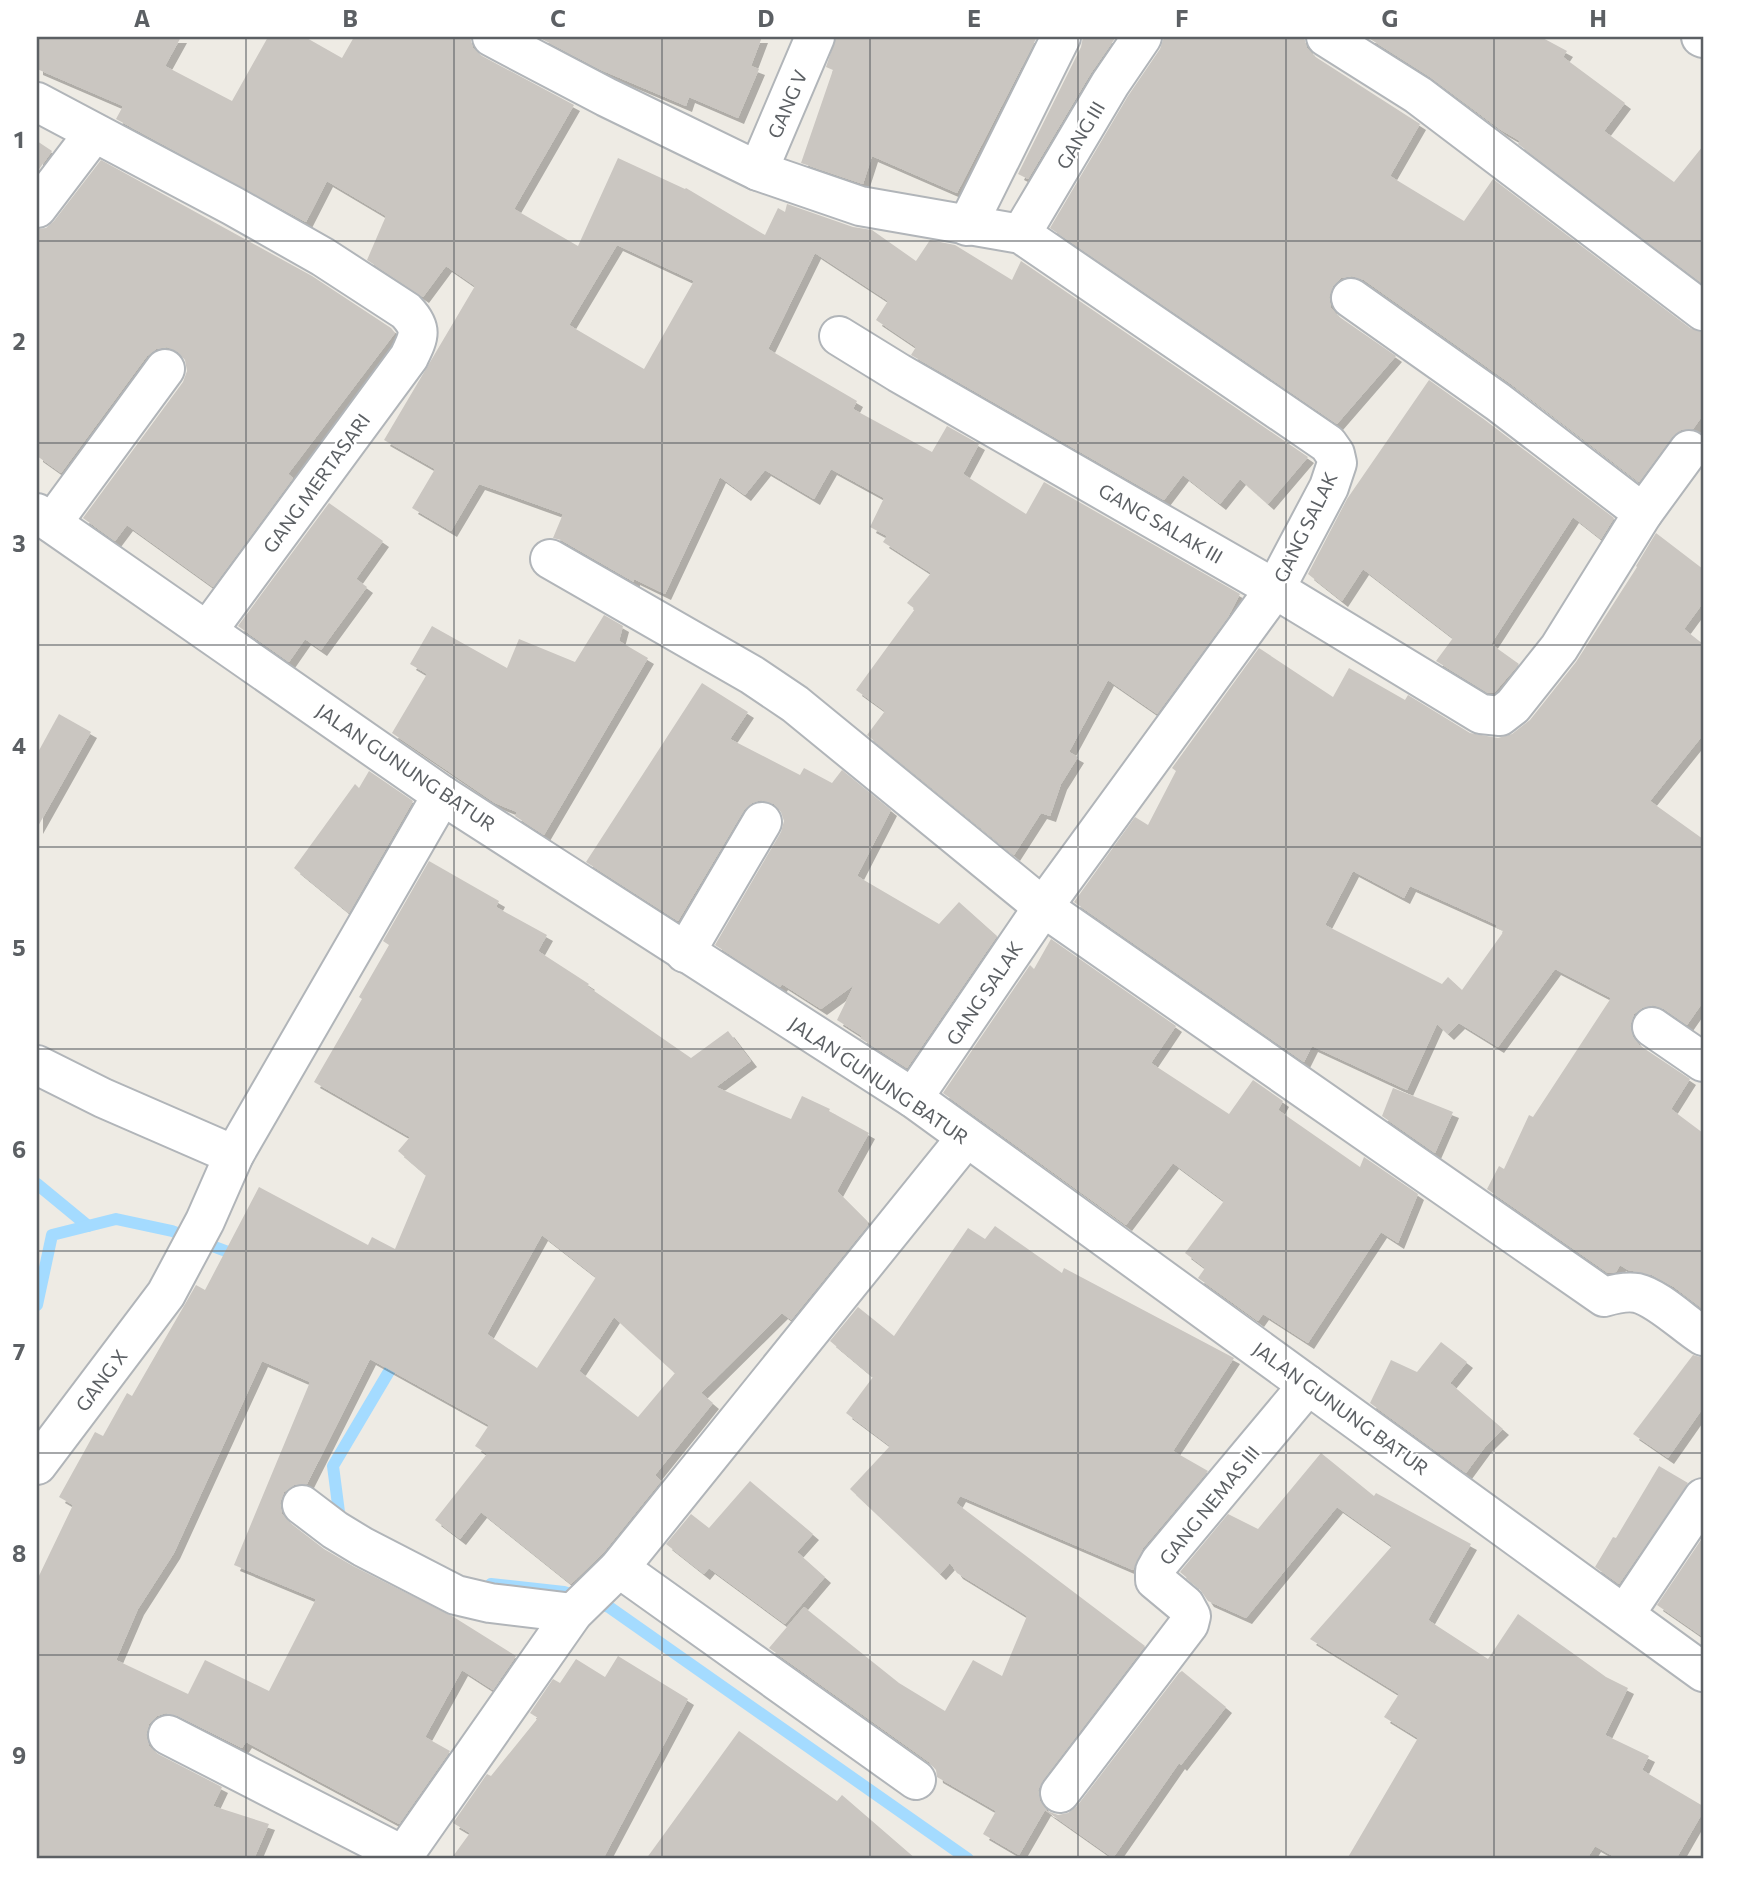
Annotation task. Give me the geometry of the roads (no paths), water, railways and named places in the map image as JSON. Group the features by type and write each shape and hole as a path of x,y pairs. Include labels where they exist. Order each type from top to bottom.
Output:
{"street":[{"name":"GANG SALAK","path":"492,37 606,97 758,171 860,206 1021,234 1328,444 1335,454 1337,463 1329,487 1275,589 1043,907 913,1098"},
{"name":"GANG V","path":"758,171 815,37"},
{"path":"967,226 1061,37"},
{"name":"GANG III","path":"1021,234 1110,84 1142,37"},
{"path":"1326,37 1418,95 1703,311"},
{"path":"37,102 94,133 37,208"},
{"name":"GANG MERTASARI","path":"94,133 323,257 417,322 418,333 408,356 208,630"},
{"path":"1351,298 1497,402 1643,513 1698,453"},
{"name":"GANG SALAK III","path":"839,336 1275,589 1481,714 1500,716 1513,706 1559,648 1643,513"},
{"path":"44,518 165,369"},
{"name":"JALAN GUNUNG BATUR","path":"44,518 442,795 913,1098 1703,1671"},
{"path":"550,559 752,675 795,704 1043,907 1604,1297 1618,1293 1637,1293 1652,1300 1703,1336"},
{"name":"GANG X","path":"37,1465 166,1294 205,1221 234,1155 442,795"},
{"path":"685,953 762,821"},
{"path":"1652,1027 1703,1062"},
{"path":"37,1065 103,1098 234,1155"},
{"path":"169,1735 402,1857 596,1591 966,1138"},
{"name":"GANG NEMAS III","path":"1060,1793 1189,1624 1191,1616 1185,1605 1155,1580 1160,1562 1308,1385"},
{"path":"1625,1614 1703,1498"},
{"path":"302,1505 363,1547 456,1595 490,1603 596,1591 916,1780"}],"waterway":[{"path":"37,1184 88,1226"},
{"path":"37,1305 52,1235 116,1219 172,1231 239,1256"},
{"path":"343,1522 340,1520 333,1466 394,1363 392,1357"},
{"path":"491,1584 564,1592 609,1607 968,1859"}]}
